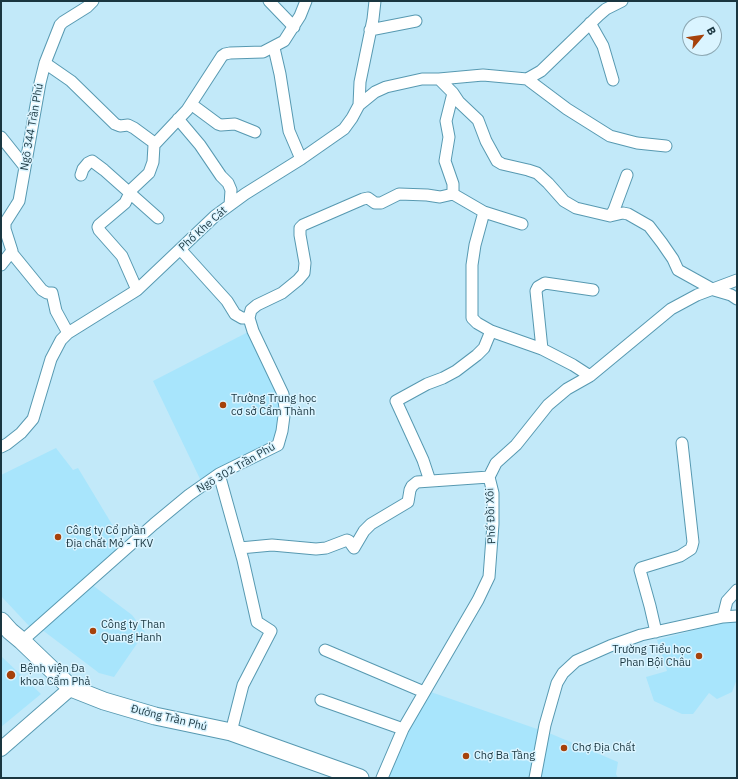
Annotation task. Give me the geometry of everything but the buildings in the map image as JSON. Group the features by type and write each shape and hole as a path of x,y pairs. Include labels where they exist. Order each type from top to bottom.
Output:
{"main road":[{"name":"Đường Trần Phú","path":"1,621 71,688 104,701 156,716 231,732 282,752 360,778"}],"street":[{"name":"Ngõ 344 Trần Phú","path":"11,252 11,246 5,229 5,223 19,201 40,83 45,63 60,25 87,7 93,1"},
{"path":"269,1 294,27"},
{"path":"154,145 187,110 213,68 225,54 263,52 274,48 284,41 294,27 306,1"},
{"name":"Phố Khe Cát","path":"1,447 21,434 33,419 51,359 61,340 68,333 136,290 215,216 245,194 301,159 344,129 359,106 360,82 375,8 374,1"},
{"path":"528,79 541,70 606,9 622,1"},
{"path":"370,30 416,21"},
{"path":"590,23 603,46 613,80"},
{"path":"274,48 280,74 289,131 301,159"},
{"path":"45,63 71,81 115,124 120,126 128,125 153,142 153,162 149,173 135,186 125,203 98,226 99,230 122,256 136,290"},
{"path":"359,106 375,92 386,87 422,79 483,75 528,79 573,113 610,136 637,143 666,146"},
{"path":"440,79 459,102 478,120 486,141 497,161 502,164 528,170 537,174 548,183 564,201 576,208 610,216 622,213 628,214 649,226 673,259 678,270 714,290 732,295 737,299"},
{"path":"360,82 367,89 375,92"},
{"path":"453,93 446,121 449,137 446,161 453,184 453,194"},
{"path":"191,104 218,124 235,124 255,132"},
{"path":"178,119 200,145 221,176 228,183 231,190 230,205"},
{"path":"1,137 25,167"},
{"path":"81,175 83,169 92,161 158,218"},
{"path":"610,216 614,210 627,175"},
{"path":"180,249 227,301 235,314 242,318 250,318 251,310 282,293 304,273 305,264 300,228 303,225 363,199 368,198 375,203 381,203 399,194 440,197 453,194 484,212 522,224"},
{"path":"484,212 475,245 472,265 472,318 477,323 491,331 542,349 573,365 590,376"},
{"path":"1,264 11,252 42,290 47,293 52,293 56,311 68,333"},
{"name":"Phố Đồi Xôi","path":"382,778 403,729 490,577 493,494 489,477 496,463 516,445 548,405 567,389 590,376 672,309 688,299 737,280"},
{"path":"542,349 536,291 538,287 545,283 593,290"},
{"name":"Ngõ 302 Trần Phú","path":"22,641 188,495 219,474 278,444 282,431 285,408 283,394 253,331 250,318"},
{"path":"430,481 423,460 396,401 427,384 456,372 484,348 491,331"},
{"path":"656,632 640,570 641,568 680,556 691,549 692,546 682,443"},
{"path":"219,474 240,548 257,622 271,631 243,685 231,732"},
{"path":"240,548 272,545 316,549 326,548 347,540 354,548 364,531 371,524 408,502 412,486 417,482 489,477"},
{"path":"723,617 727,601 737,590"},
{"path":"535,778 545,725 557,683 563,673 576,661 623,641 723,617 737,616"},
{"path":"325,650 424,692"},
{"path":"1,749 71,688"},
{"path":"321,700 403,729"}],"shaded area":[{"name":"Trường Trung học cơ sở Cẩm Thành","path":"250,331 282,402 278,428 274,439 201,481 153,381"},
{"name":"Công ty Cổ phần Địa chất Mỏ - TKV","path":"56,448 73,470 78,468 113,526 110,528 120,546 30,627 1,596 1,475"},
{"name":"Công ty Than Quang Hanh","path":"91,584 132,615 145,632 114,677 99,673 41,629"},
{"name":"Trường Tiểu học Phan Bội Châu","path":"737,619 737,679 732,692 717,699 709,693 693,714 682,714 654,701 646,677 667,671 657,640"},
{"name":"Bệnh viện Đa khoa Cẩm Phả","path":"1,656 41,694 1,727"},
{"name":"Chợ Ba Tầng","path":"428,691 540,730 531,778 386,778"},
{"name":"Chợ Địa Chất","path":"549,733 618,762 616,774 618,778 538,778"}],"place":[{"name":"Trường Trung học cơ sở Cẩm Thành","path":"223,405"},
{"name":"Công ty Cổ phần Địa chất Mỏ - TKV","path":"58,537"},
{"name":"Công ty Than Quang Hanh","path":"93,631"},
{"name":"Trường Tiểu học Phan Bội Châu","path":"699,656"},
{"name":"Bệnh viện Đa khoa Cẩm Phả","path":"11,675"},
{"name":"Chợ Địa Chất","path":"564,748"},
{"name":"Chợ Ba Tầng","path":"466,756"}]}
